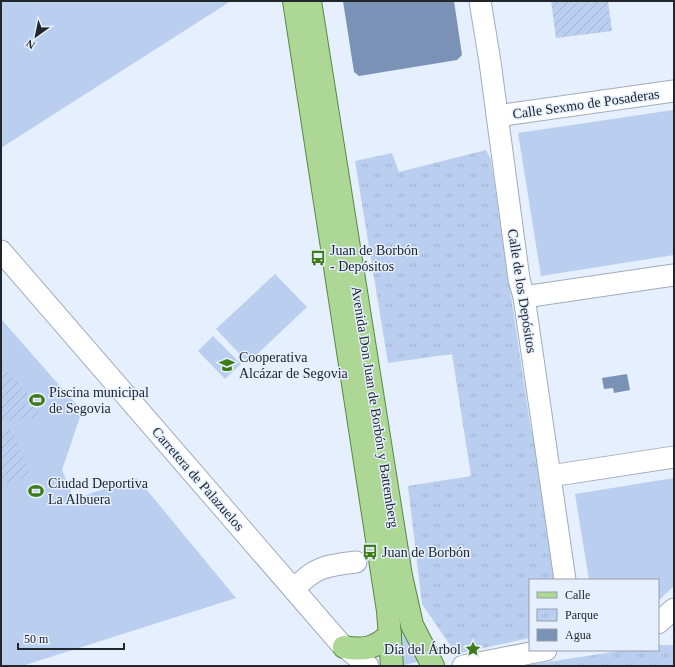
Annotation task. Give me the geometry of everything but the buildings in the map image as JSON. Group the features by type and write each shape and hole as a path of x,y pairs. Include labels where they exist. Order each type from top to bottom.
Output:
{"main road":[{"name":"Avenida Don Juan de Borbón y Battemberg","path":"294,1 339,285 390,634 392,666"},
{"name":"Avenida Don Juan de Borbón y Battemberg","path":"310,1 403,583 412,625 433,666"},
{"path":"345,652 370,647 381,643 390,634"}],"street":[{"name":"Calle de los Depósitos","path":"480,1 519,279 524,298 565,579"},
{"name":"Calle Sexmo de Posaderas","path":"497,116 674,91"},
{"name":"Carretera de Palazuelos","path":"1,251 294,590 345,652 368,666"},
{"path":"524,298 674,275"},
{"path":"550,476 674,457"},
{"path":"294,590 300,582 322,567 356,562"},
{"path":"659,622 674,609"},
{"path":"463,666 493,663 542,651"}],"green space":[{"path":"1,1 231,1 1,148"},
{"path":"551,1 608,1 612,31 556,38"},
{"path":"673,110 674,255 541,276 518,133"},
{"path":"486,150 491,160 531,430 534,434 554,579 529,579 529,638 456,654 422,604 408,486 471,476 452,354 388,363 355,161 392,153 399,172"},
{"path":"275,274 307,307 248,363 216,329"},
{"name":"Ciudad Deportiva La Albuera","path":"1,319 82,411 62,470 74,499 137,478 236,598 22,666 1,666"},
{"path":"213,336 241,364 225,379 198,351"},
{"path":"1,364 39,406 39,414 31,419 1,421"},
{"path":"1,429 14,430 17,441 32,476 1,485"},
{"path":"674,478 674,586 659,600 659,579 589,579 575,494"},
{"path":"399,617 418,662 399,666"},
{"path":"659,645 674,645 674,666 521,666 619,651 659,651"}],"water":[{"path":"343,1 454,1 462,55 457,60 359,76 354,72"},
{"path":"627,374 630,390 614,393 613,388 604,389 602,378"}],"place":[{"name":"Juan de Borbón - Depósitos","path":"318,258"},
{"name":"Cooperativa Alcázar de Segovia","path":"227,365"},
{"name":"Piscina municipal de Segovia","path":"37,400"},
{"name":"Ciudad Deportiva La Albuera","path":"36,491"},
{"name":"Juan de Borbón","path":"370,552"},
{"name":"Día del Árbol","path":"473,649"}]}
